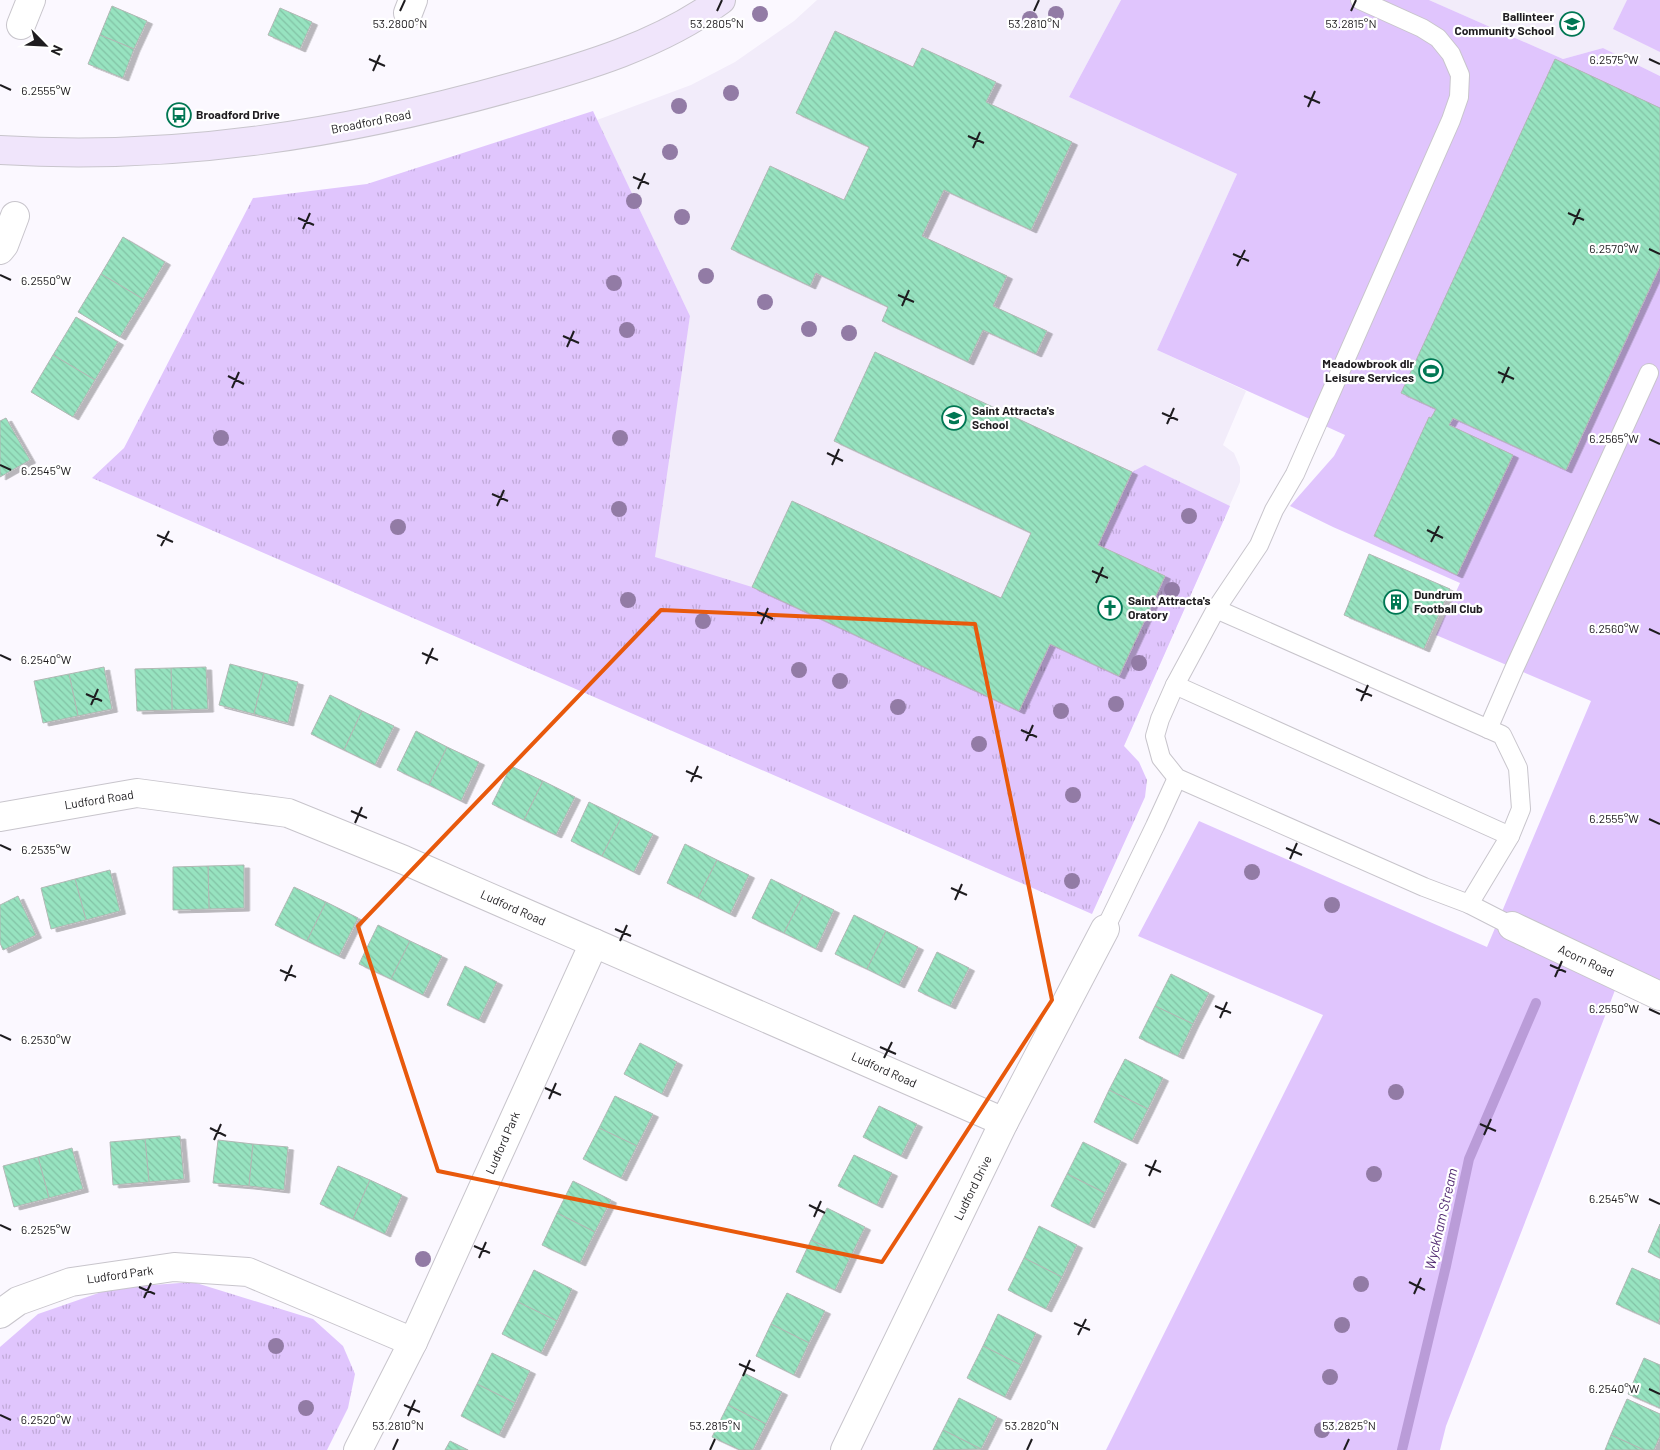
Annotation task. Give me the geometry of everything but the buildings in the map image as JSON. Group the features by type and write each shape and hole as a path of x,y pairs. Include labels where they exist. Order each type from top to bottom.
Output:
{"street":[{"path":"21,25 31,0"},
{"name":"Broadford Road","path":"0,150 88,154 225,145 310,134 396,117 542,79 623,52 675,30 721,0"},
{"path":"0,250 4,245 15,216"},
{"name":"Ludford Road","path":"0,817 137,793 288,813 404,860 1004,1122"},
{"name":"Acorn Road","path":"1512,926 1660,996"},
{"name":"Ludford Drive","path":"845,1450 1004,1122 1105,929"},
{"name":"Ludford Park","path":"358,1450 413,1342 594,943"},
{"name":"Ludford Park","path":"0,1314 18,1301 71,1282 174,1267 248,1272 413,1342"}],"lane":[{"path":"1360,0 1422,28 1438,38 1451,54 1460,75 1460,97 1452,120 1296,474 1274,510 1259,545 1216,609 1175,685 1155,736 1161,758 1177,778 1424,887 1469,904 1512,926"},
{"path":"1488,729 1649,373"},
{"path":"1216,609 1502,735 1518,768 1521,809 1510,836 1469,904"},
{"path":"1175,685 1510,836"},
{"path":"1105,929 1177,778"}],"highlighted area":[{"path":"661,610 975,624 1052,1000 882,1262 438,1171 358,926"}],"shaded area":[{"name":"Saint Attracta's School","path":"817,0 1121,0 1069,97 1237,174 1157,350 1246,391 1223,445 1234,453 1240,467 1240,482 1124,746 643,593 690,316 597,120 691,85 735,62 794,21"},
{"name":"Ballinteer Community School","path":"1429,0 1660,0 1660,76 1603,48 1563,59"}],"green space":[{"path":"1121,0 1429,0 1563,59 1603,48 1660,76 1660,982 1624,967 1446,1426 1440,1450 1106,1450 1323,1015 1138,936 1199,821 1487,947 1591,701 1436,635 1460,583 1290,506 1334,456 1345,435 1157,350 1237,174 1069,97"},
{"path":"1627,0 1660,0 1660,52 1613,29"},
{"path":"593,111 690,316 655,557 752,587 1019,711 1050,644 1119,676 1165,576 1098,545 1132,472 1145,465 1230,506 1124,746 1139,762 1147,780 1145,797 1092,914 92,478 124,448 253,198 367,184"},
{"path":"193,1282 313,1319 343,1346 355,1374 348,1408 327,1450 0,1450 0,1347 38,1314 113,1288"}],"waterway":[{"name":"Wyckham Stream","path":"1402,1450 1446,1266 1469,1159 1536,1003"}],"place":[{"name":"Ballinteer Community School","path":"1572,24"},
{"name":"Broadford Drive","path":"179,115"},
{"name":"Meadowbrook dlr Leisure Services","path":"1431,371"},
{"name":"Saint Attracta's School","path":"954,418"},
{"name":"Dundrum Football Club","path":"1396,602"},
{"name":"Saint Attracta's Oratory","path":"1110,608"}]}
